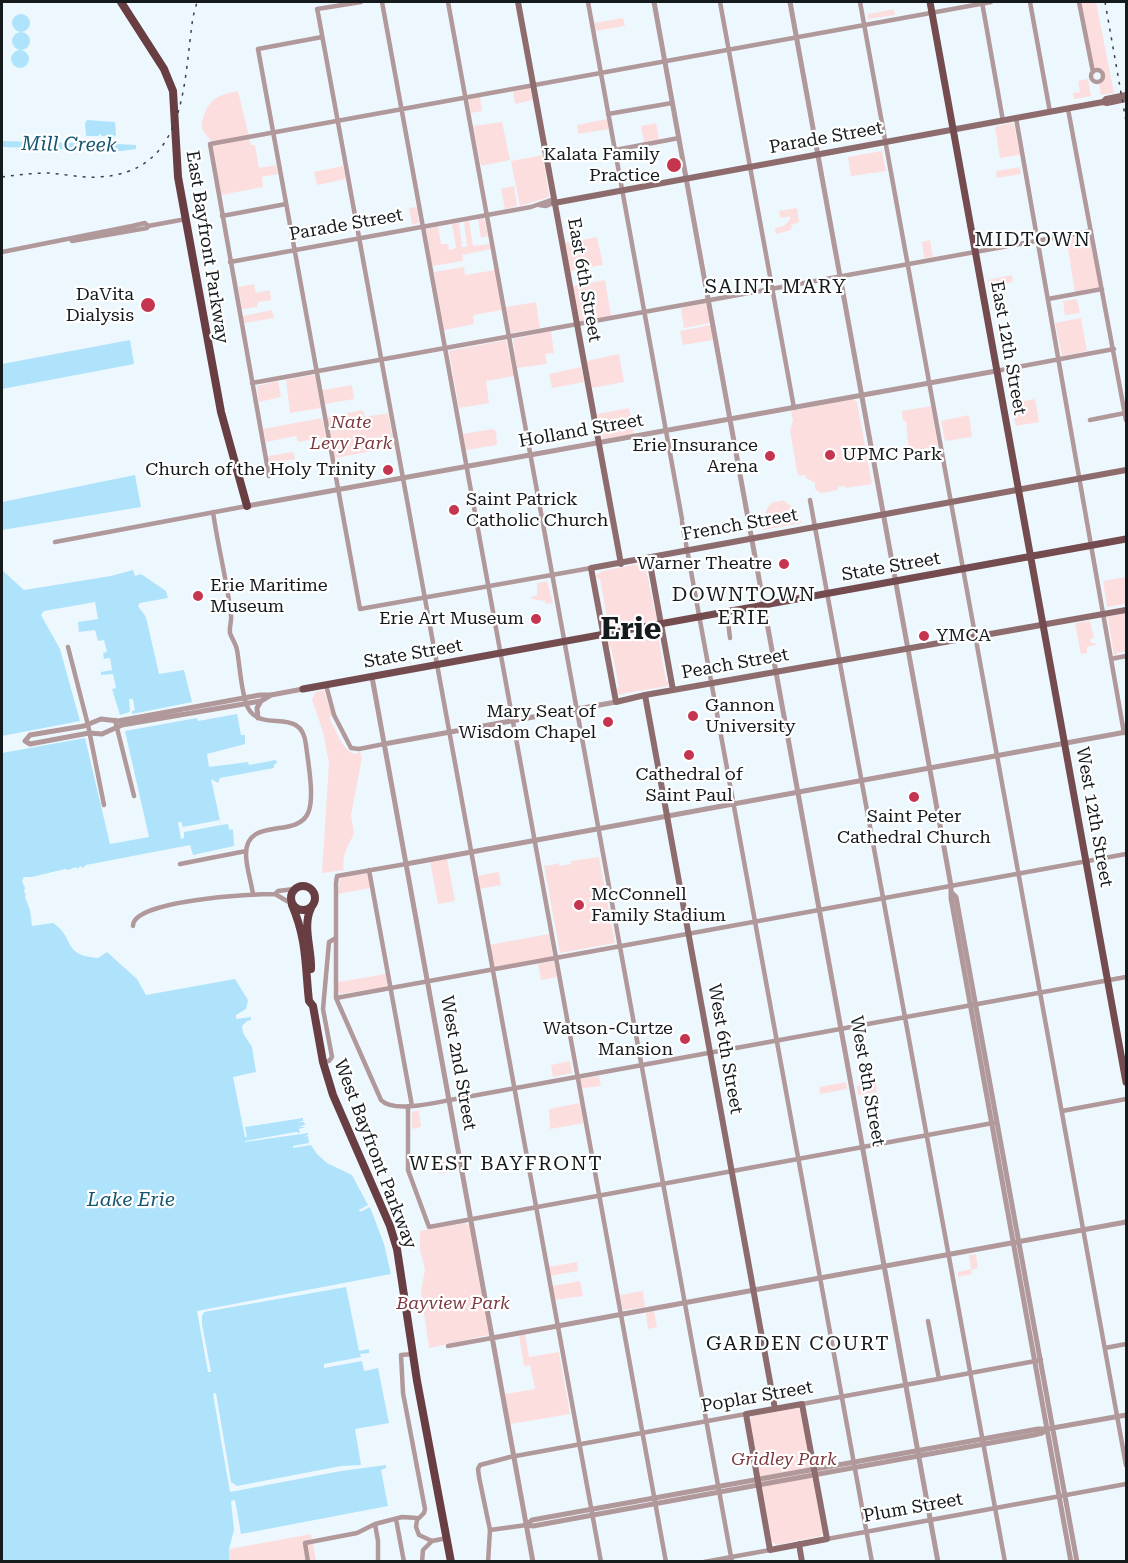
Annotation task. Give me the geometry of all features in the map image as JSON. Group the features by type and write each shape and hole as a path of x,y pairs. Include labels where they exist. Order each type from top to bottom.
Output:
{"highway":[{"name":"East Bayfront Parkway","path":"121,2 164,69 173,91 176,114 176,162 220,412 247,506"},
{"path":"303,886 312,890 315,899 310,908 301,911 292,905 290,895 294,889 303,886"},
{"name":"West Bayfront Parkway","path":"292,905 301,927 305,947 309,1001 312,1006 323,1062 346,1129 393,1234 403,1278 412,1354 451,1562"},
{"name":"West Bayfront Parkway","path":"310,908 306,922 312,958 311,980 314,1001 312,1006"}],"main road":[{"name":"East 6th Street","path":"518,2 621,564"},
{"name":"East 12th Street","path":"930,2 1030,557"},
{"name":"Parade Street","path":"554,202 1126,97"},
{"name":"French Street","path":"591,568 1126,470"},
{"name":"State Street","path":"303,689 1126,539"},
{"name":"West 12th Street","path":"1030,557 1126,1082"},
{"path":"649,558 673,690"},
{"path":"591,568 616,702"},
{"name":"Peach Street","path":"616,702 1126,610"},
{"name":"West 6th Street","path":"645,695 775,1409"},
{"path":"802,1404 827,1539"},
{"name":"Poplar Street","path":"746,1414 802,1404"},
{"path":"746,1414 770,1550"},
{"name":"Plum Street","path":"770,1550 827,1539"},
{"path":"799,1545 802,1562"}],"street":[{"path":"361,2 333,4 317,9 601,1562"},
{"path":"382,2 666,1562"},
{"path":"448,2 731,1559"},
{"path":"588,2 872,1562"},
{"name":"West 8th Street","path":"654,2 938,1562"},
{"path":"720,2 794,408"},
{"path":"790,2 952,890 951,898 985,1064 1072,1557 1077,1562"},
{"path":"860,2 1126,1465"},
{"path":"982,2 1003,121"},
{"path":"269,476 210,144 991,2"},
{"path":"1030,2 1050,112"},
{"path":"1079,2 1092,72"},
{"path":"322,38 258,49 338,491"},
{"path":"608,114 672,103"},
{"path":"1068,109 1126,420"},
{"path":"1016,118 1125,732 337,876 336,998 363,1062 384,1104 410,1106 1126,977"},
{"path":"615,150 679,138"},
{"name":"Parade Street","path":"230,262 539,205 541,202 551,200 554,202"},
{"path":"222,216 286,204"},
{"path":"2,252 71,239 72,241 116,234 186,219"},
{"path":"252,383 1091,231"},
{"path":"1048,299 1102,289"},
{"name":"Holland Street","path":"55,542 1114,349"},
{"path":"1090,420 1125,413"},
{"name":"French Street","path":"338,491 360,609 591,568"},
{"path":"810,500 1005,1562"},
{"path":"213,512 231,616 231,634 236,645 250,711 266,721 289,722 302,731 306,742 310,806 307,816 293,826 269,829 260,832 252,839 246,851 253,894"},
{"path":"727,613 730,638"},
{"path":"68,647 88,725 104,805"},
{"path":"1111,659 1126,656"},
{"name":"West 2nd Street","path":"372,677 533,1562"},
{"name":"Peach Street","path":"326,685 334,715 350,747 357,749 616,702"},
{"name":"State Street","path":"272,695 261,700 246,700 136,718 99,719 88,725 30,735 25,741 30,744 89,733 102,734 117,727 246,700 260,695 303,689"},
{"path":"258,718 257,708 261,700"},
{"path":"115,720 134,796"},
{"path":"180,864 246,851"},
{"path":"336,998 821,910 952,890 1019,874 1126,854"},
{"path":"369,870 410,1106 408,1170 429,1227 995,1123"},
{"path":"275,894 278,891 294,889"},
{"path":"133,926 136,918 150,910 216,897 275,894 292,905"},
{"path":"323,1062 329,1061 332,1057 323,1009 329,942 330,939 336,938"},
{"path":"1062,1111 1126,1099"},
{"path":"448,1346 1126,1222"},
{"path":"928,1321 939,1379"},
{"path":"1105,1348 1126,1344"},
{"path":"308,1562 304,1543 357,1533 375,1524 396,1519 417,1518 424,1513 403,1393 401,1354 412,1354"},
{"name":"Poplar Street","path":"802,1404 1038,1361"},
{"name":"Poplar Street","path":"490,1530 479,1477 480,1464 746,1414"},
{"path":"488,1562 490,1530 527,1525 532,1520 656,1502 919,1452 1042,1433 1050,1429 1126,1415"},
{"name":"Plum Street","path":"827,1539 1126,1484"},
{"path":"417,1518 417,1533 432,1541"},
{"path":"396,1519 404,1562"},
{"path":"375,1524 378,1562"},
{"path":"422,1562 423,1550 432,1541 447,1538"},
{"name":"Plum Street","path":"704,1562 731,1559 770,1550"}],"green space":[{"path":"1081,2 1096,2 1114,93 1101,95 1099,85 1105,76 1102,70 1094,68"},
{"path":"894,9 895,15 868,19 868,14"},
{"path":"623,18 625,26 596,31 594,23"},
{"path":"1088,79 1091,96 1074,99 1073,93 1080,92 1078,81"},
{"path":"530,88 533,100 515,104 513,91"},
{"path":"238,91 251,145 255,145 259,168 276,165 278,174 262,177 263,187 221,195 212,144 203,130 202,120 209,104 221,95"},
{"path":"480,97 482,111 471,113 469,99"},
{"path":"607,119 609,129 578,134 577,125"},
{"path":"502,122 510,160 481,166 473,126"},
{"path":"656,123 659,139 644,142 641,126"},
{"path":"1014,124 1020,155 1000,158 995,127"},
{"path":"882,151 886,171 851,176 848,157"},
{"path":"543,155 549,197 520,206 511,161"},
{"path":"343,166 346,179 317,185 314,172"},
{"path":"1020,167 1021,174 997,178 996,171"},
{"path":"514,186 517,206 505,209 501,189"},
{"path":"417,207 419,223 412,225 409,208"},
{"path":"797,208 799,222 792,225 791,230 776,234 775,228 784,226 790,219 790,216 780,218 779,211"},
{"path":"484,218 488,236 481,238 478,219"},
{"path":"469,221 473,246 490,244 491,249 462,255 463,261 432,266 426,229 438,226 441,244 448,244 449,250 456,248 452,224 459,223 462,247 467,247 464,222"},
{"path":"1090,233 1100,287 1075,292 1066,237"},
{"path":"597,237 603,265 570,271 565,243"},
{"path":"930,240 933,257 924,258 922,242"},
{"path":"464,267 465,275 495,270 502,310 473,315 474,324 444,330 434,272"},
{"path":"1012,275 1013,282 989,287 988,280"},
{"path":"605,280 611,316 580,320 573,286"},
{"path":"254,284 256,293 270,290 271,300 258,302 257,307 242,309 238,287"},
{"path":"1077,299 1080,313 1065,315 1063,301"},
{"path":"536,302 540,328 511,333 506,307"},
{"path":"705,303 710,323 684,328 681,308"},
{"path":"272,310 274,318 244,323 243,316"},
{"path":"1081,318 1087,351 1062,356 1055,323"},
{"path":"711,325 713,340 683,345 680,331"},
{"path":"551,331 554,353 545,354 547,364 517,368 513,339"},
{"path":"506,340 514,376 486,381 489,403 459,408 449,351"},
{"path":"619,354 624,382 592,388 587,361"},
{"path":"581,367 584,382 552,388 549,374"},
{"path":"315,376 321,408 290,413 286,380"},
{"path":"278,381 281,397 259,402 257,386"},
{"path":"352,385 354,399 325,404 322,390"},
{"name":"UPMC Park","path":"853,399 857,402 872,484 838,487 838,490 821,493 815,489 815,483 805,475 799,476 797,472 790,430 793,420 791,411"},
{"path":"1035,399 1039,422 1016,426 1010,404"},
{"path":"931,406 938,446 909,452 906,421 903,421 902,411"},
{"path":"629,408 634,434 603,439 597,414"},
{"name":"Nate Levy Park","path":"363,410 365,417 388,413 394,447 335,458 327,417"},
{"path":"969,415 972,437 945,441 941,421"},
{"path":"322,418 326,437 298,442 296,436 266,442 263,429"},
{"path":"492,429 496,431 497,445 466,450 463,434"},
{"path":"293,452 295,459 269,463 268,456"},
{"path":"783,500 796,510 802,523 763,530 768,507 774,502"},
{"path":"643,563 648,566 646,570 657,620 606,629 604,625 608,623 600,579 596,578 596,575 602,571"},
{"path":"1126,577 1126,604 1107,607 1103,581"},
{"path":"547,581 553,603 545,604 545,601 531,599 537,595 537,583"},
{"path":"1126,613 1126,651 1114,656 1106,617"},
{"path":"1090,621 1094,638 1090,639 1091,643 1096,645 1087,647 1087,653 1081,654 1075,623"},
{"path":"659,629 658,635 668,686 618,694 616,690 619,687 611,647 607,639"},
{"path":"324,690 332,716 329,717 340,739 351,752 356,754 360,751 362,758 351,815 354,834 344,856 344,870 322,873 329,763 323,732 312,699 316,692"},
{"name":"McConnell Family Stadium","path":"599,857 615,943 560,953 544,865 559,863 560,866 571,864 571,861"},
{"path":"447,858 455,901 438,904 430,861"},
{"path":"499,872 501,885 479,889 477,876"},
{"path":"366,873 370,888 338,894 340,878"},
{"path":"549,934 553,957 493,968 489,945"},
{"path":"554,961 557,977 541,980 538,964"},
{"path":"386,974 387,987 340,994 338,992 338,982"},
{"path":"570,1061 572,1073 553,1077 551,1065"},
{"path":"599,1076 601,1086 582,1088 580,1079"},
{"path":"846,1082 847,1089 820,1094 819,1087"},
{"path":"876,1083 877,1092 858,1095 857,1086"},
{"path":"580,1103 584,1123 550,1129 549,1109"},
{"path":"419,1110 421,1127 412,1129 412,1112"},
{"path":"455,1159 457,1170 439,1174 436,1162"},
{"name":"Bayview Park","path":"464,1223 469,1225 489,1335 429,1348 421,1292 425,1269 420,1251 420,1231"},
{"path":"976,1254 978,1268 971,1270 972,1274 958,1277 958,1272 971,1269 969,1255"},
{"path":"577,1262 578,1271 550,1276 548,1267"},
{"path":"580,1281 583,1296 554,1300 552,1286"},
{"path":"643,1291 645,1307 623,1310 620,1295"},
{"path":"654,1311 657,1327 648,1329 646,1312"},
{"path":"525,1334 529,1357 559,1352 570,1414 510,1424 505,1394 535,1389 530,1365 524,1366 519,1335"},
{"name":"Gridley Park","path":"796,1408 801,1410 823,1531 821,1536 777,1545 772,1542 750,1419 753,1416"},
{"path":"311,1534 316,1561 229,1562 229,1549"}],"water":[{"path":"21,14 27,17 30,23 27,29 21,32 15,29 12,23 15,17"},
{"path":"21,32 27,35 30,41 27,47 21,50 15,47 12,41 15,35"},
{"path":"20,50 26,53 29,59 26,65 20,68 14,65 11,59 14,53"},
{"path":"87,120 115,122 116,135 114,137 100,134 86,136 85,123"},
{"name":"Mill Creek","path":"2,141 136,145 136,149 122,151 2,147"},
{"path":"130,340 134,364 2,389 2,364"},
{"path":"135,475 141,507 2,530 2,502"},
{"path":"2,570 24,590 111,576 133,570 135,576 141,574 166,591 168,598 140,603 138,606 146,617 159,674 184,670 192,702 132,714 135,710 133,699 129,699 130,712 120,715 112,689 116,688 113,674 101,675 101,672 112,670 110,658 104,659 103,653 107,652 104,640 98,641 95,630 79,632 78,622 98,619 95,602 44,611 41,615 60,649 80,721 2,736"},
{"name":"Lake Erie","path":"237,714 241,735 245,735 245,744 207,754 209,767 248,762 249,765 276,760 277,763 274,768 220,778 218,783 211,779 221,825 228,824 229,829 233,830 234,846 193,855 190,845 86,865 83,868 80,866 78,869 76,867 24,877 22,881 24,892 32,926 53,923 65,934 74,950 86,956 98,958 107,952 137,979 146,995 235,979 248,1000 246,1009 236,1015 236,1019 251,1017 251,1020 242,1026 243,1033 252,1047 256,1072 233,1077 245,1137 247,1137 245,1127 303,1118 303,1121 297,1122 304,1122 305,1125 298,1127 306,1127 299,1129 300,1133 245,1142 308,1133 302,1137 308,1136 309,1143 293,1146 293,1148 311,1145 327,1163 352,1175 368,1205 359,1210 360,1212 370,1207 384,1244 391,1274 197,1311 208,1372 211,1372 202,1324 204,1312 346,1287 359,1351 369,1349 369,1353 360,1354 361,1357 324,1364 324,1368 362,1361 364,1371 378,1368 389,1423 355,1429 361,1465 341,1466 237,1486 231,1482 216,1393 213,1394 230,1492 386,1465 386,1468 381,1470 388,1506 241,1534 235,1500 231,1501 234,1530 229,1549 229,1561 2,1562 2,753 85,738 110,844 149,837 125,731 197,718 198,721"}],"pier":[{"path":"220,820 221,825 184,832 184,838 181,839 178,822 181,822 183,827"}],"railway":[{"path":"2,177 48,173 98,177 128,172 149,160 165,142 175,120 182,96 197,2"},
{"path":"1105,2 1126,121"}],"place":[{"name":"Kalata Family Practice","path":"674,165"},
{"name":"DaVita Dialysis","path":"148,305"},
{"name":"UPMC Park","path":"830,455"},
{"name":"Erie Insurance Arena","path":"770,456"},
{"name":"Church of the Holy Trinity","path":"388,470"},
{"name":"Saint Patrick Catholic Church","path":"454,510"},
{"name":"Warner Theatre","path":"784,564"},
{"name":"Erie Maritime Museum","path":"198,596"},
{"name":"Erie Art Museum","path":"536,619"},
{"name":"YMCA","path":"924,636"},
{"name":"Gannon University","path":"693,716"},
{"name":"Mary Seat of Wisdom Chapel","path":"608,722"},
{"name":"Cathedral of Saint Paul","path":"689,755"},
{"name":"Saint Peter Cathedral Church","path":"914,797"},
{"name":"McConnell Family Stadium","path":"579,905"},
{"name":"Watson-Curtze Mansion","path":"685,1039"}],"district":[{"name":"MIDTOWN","path":"1033,240"},
{"name":"SAINT MARY","path":"776,287"},
{"name":"DOWNTOWN ERIE","path":"744,606"},
{"name":"Erie","path":"631,630"},
{"name":"WEST BAYFRONT","path":"506,1164"},
{"name":"GARDEN COURT","path":"798,1344"}]}
